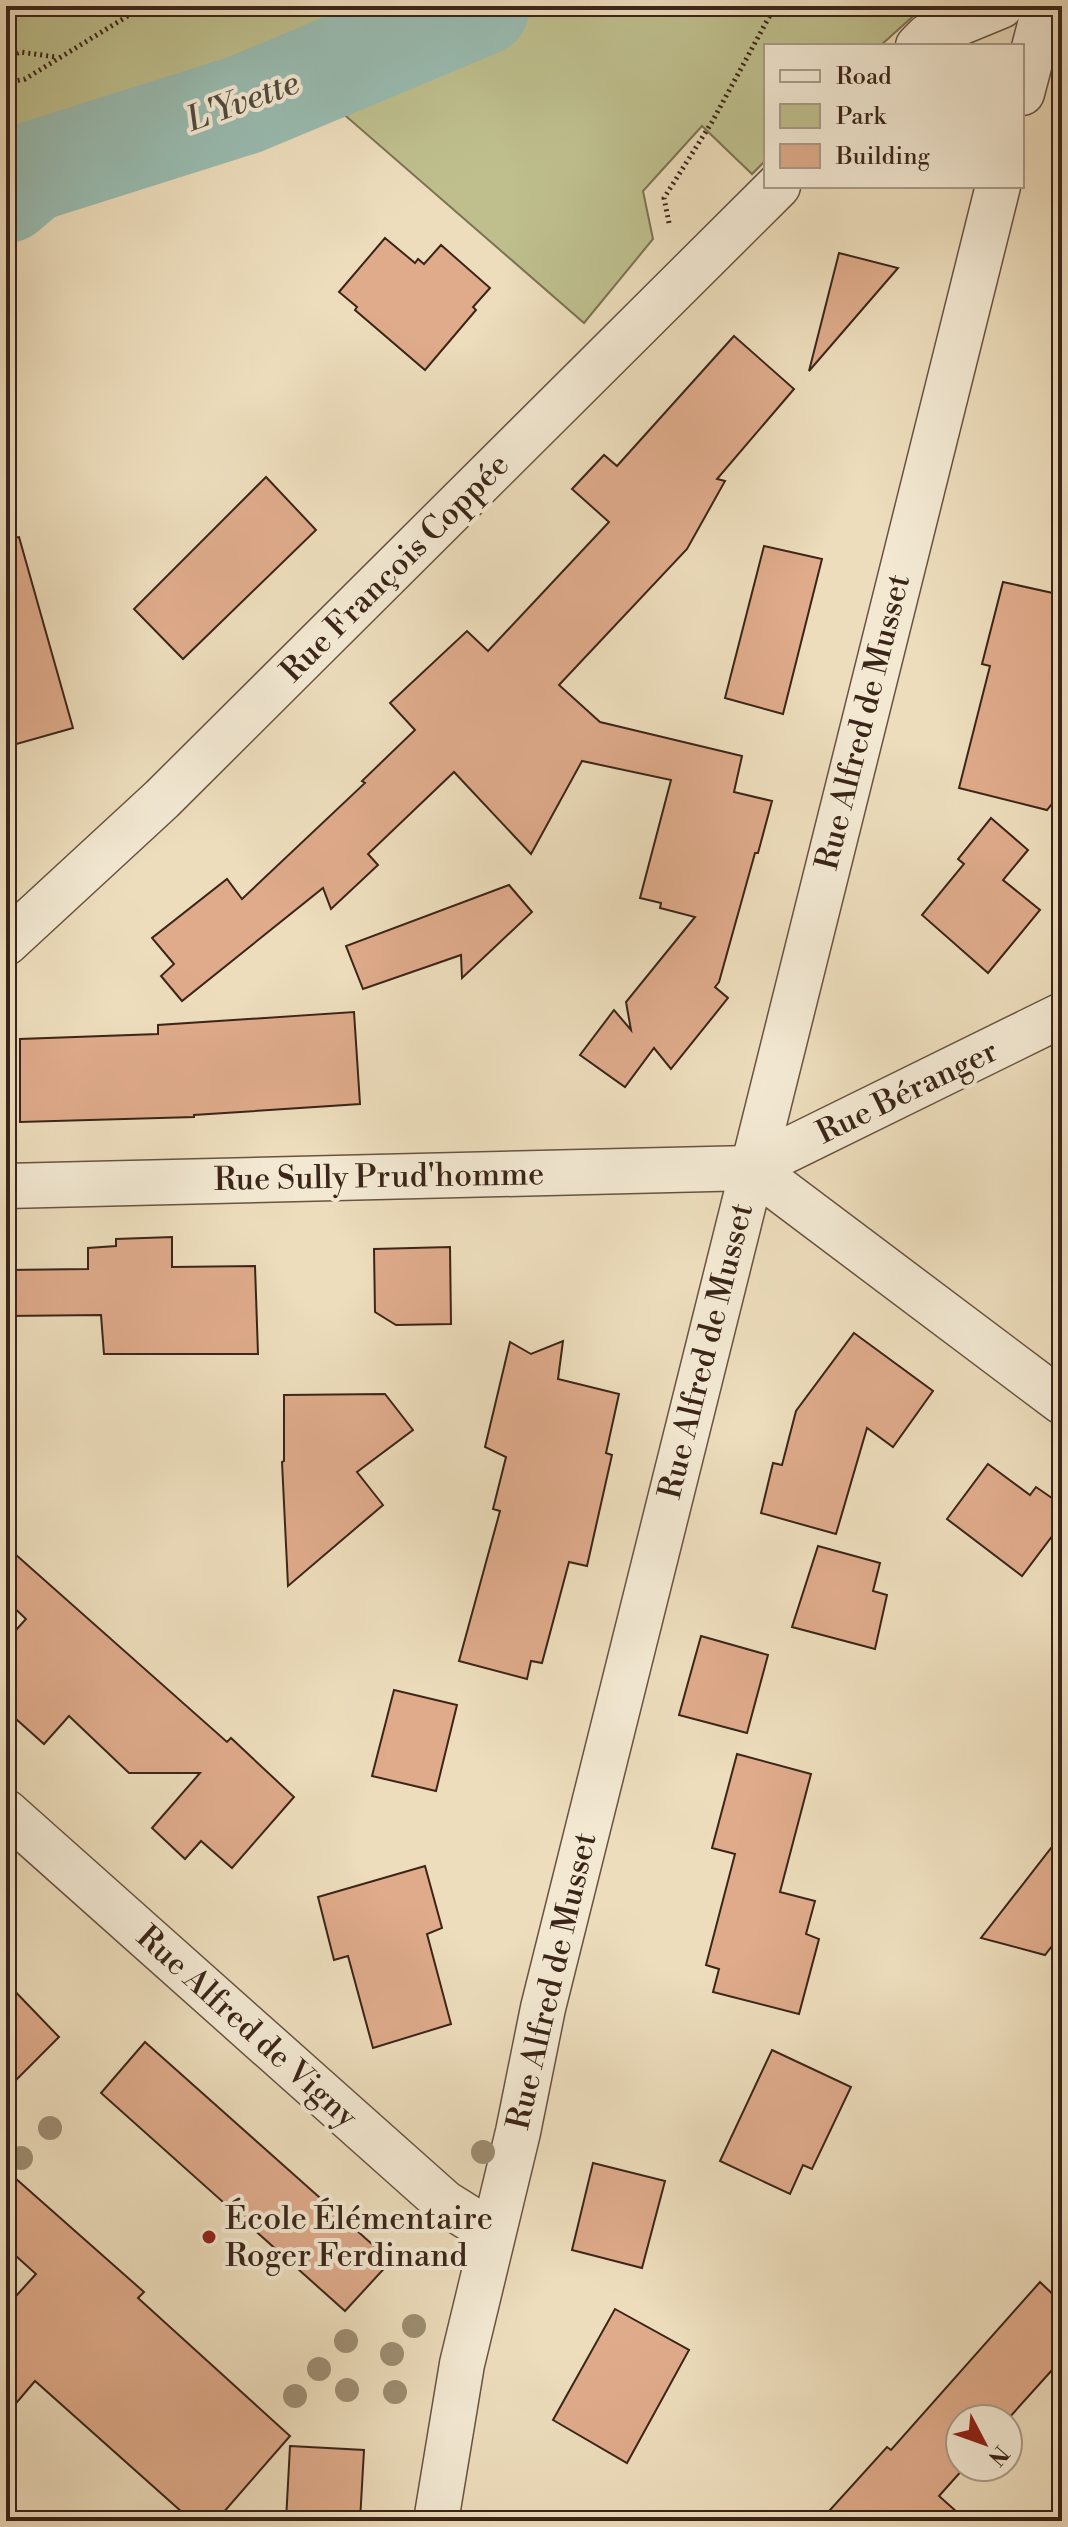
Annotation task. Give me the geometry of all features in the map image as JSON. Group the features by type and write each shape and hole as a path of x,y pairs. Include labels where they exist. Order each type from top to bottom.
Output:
{"street":[{"path":"920,44 928,36 1001,6"},
{"path":"1024,85 1045,6"},
{"name":"Rue François Coppée","path":"6,943 162,799 776,188"},
{"name":"Rue Alfred de Musset","path":"436,2521 462,2364 518,2132 543,2008 997,188"},
{"name":"Rue Béranger","path":"751,1168 1062,1015"},
{"path":"751,1168 1062,1402"},
{"name":"Rue Sully Prud'homme","path":"6,1186 751,1168"},
{"name":"Rue Alfred de Vigny","path":"6,1812 445,2203 493,2233"}],"path":[{"path":"6,83 25,79 144,6"},
{"path":"679,286 664,198 712,122 775,6"},
{"path":"6,14 6,27"},
{"path":"6,59 20,52 57,57"}],"green space":[{"path":"6,6 933,6 920,10 882,44 764,44 764,162 752,174 702,126 643,191 653,239 584,323 324,97 33,189 6,211 6,97 15,92"}],"building":[{"path":"385,238 415,263 418,259 424,264 441,245 490,288 473,307 476,310 425,370 355,310 357,307 339,292"},
{"path":"839,253 898,268 809,371"},
{"path":"734,336 794,389 717,479 725,481 687,549 559,685 600,722 742,756 734,792 772,801 715,987 728,998 671,1069 654,1048 625,1087 580,1055 614,1010 631,1030 626,1002 695,917 660,908 661,903 640,898 671,780 582,761 531,854 454,772 368,854 378,865 331,909 323,888 182,1001 161,976 174,964 152,938 227,879 242,899 365,783 362,781 415,730 390,703 467,631 488,651 609,522 572,489 604,455 617,466"},
{"path":"266,477 316,530 183,659 134,609"},
{"path":"19,537 73,728 6,747 6,539"},
{"path":"764,546 822,559 783,714 725,698"},
{"path":"1003,582 1062,595 1054,629 1062,631 1062,791 1047,810 959,788 990,666 982,664"},
{"path":"991,818 1028,850 1003,880 1040,910 988,973 922,915 964,864 958,859"},
{"path":"509,885 532,912 462,978 461,955 363,989 346,946"},
{"path":"354,1012 360,1104 194,1117 20,1122 20,1039 158,1034 158,1025"},
{"path":"172,1237 172,1267 255,1266 258,1354 104,1354 101,1315 6,1316 6,1270 88,1269 88,1248 116,1246 116,1239"},
{"path":"450,1247 451,1324 396,1325 375,1312 374,1249"},
{"path":"854,1333 933,1391 893,1447 867,1428 836,1534 761,1513 773,1463 782,1465 796,1411"},
{"path":"563,1341 558,1379 619,1394 606,1453 612,1455 587,1566 569,1562 542,1663 531,1661 527,1679 459,1661 500,1511 493,1509 506,1457 485,1447 510,1342 531,1354"},
{"path":"385,1394 413,1430 357,1472 383,1505 288,1586 282,1462 284,1395"},
{"path":"988,1464 1030,1495 1036,1487 1062,1505 1062,1523 1022,1576 947,1519"},
{"path":"6,1546 227,1742 231,1738 294,1797 232,1868 201,1841 185,1859 152,1828 200,1773 129,1773 69,1716 44,1744 6,1710 6,1641 26,1619 6,1600"},
{"path":"818,1546 880,1563 873,1591 887,1595 875,1649 792,1627"},
{"path":"701,1636 768,1655 747,1733 679,1715"},
{"path":"394,1690 457,1705 436,1791 372,1776"},
{"path":"737,1754 811,1774 780,1892 815,1901 806,1934 819,1939 799,2014 713,1992 719,1969 706,1965 735,1854 712,1848"},
{"path":"1062,1834 1062,1933 1045,1955 981,1938"},
{"path":"425,1866 442,1928 427,1934 451,2024 373,2048 348,1956 334,1960 318,1897"},
{"path":"6,1982 59,2037 6,2090"},
{"path":"145,2042 391,2261 345,2311 101,2093"},
{"path":"772,2050 851,2087 812,2169 803,2165 790,2194 720,2161"},
{"path":"593,2163 665,2181 642,2268 572,2250"},
{"path":"6,2170 144,2292 138,2298 290,2436 216,2521 192,2521 35,2381 6,2415 6,2307 36,2274 6,2247"},
{"path":"1040,2282 1062,2303 1062,2359 1022,2403 944,2403 944,2483 951,2483 939,2496 967,2521 820,2521 887,2447 891,2450"},
{"path":"615,2309 689,2350 627,2463 553,2420"},
{"path":"290,2446 364,2450 360,2521 286,2521"}],"waterway":[{"name":"L'Yvette","path":"6,193 31,172 243,105 480,6"}],"place":[{"name":"École Élémentaire Roger Ferdinand","path":"209,2237"}]}
